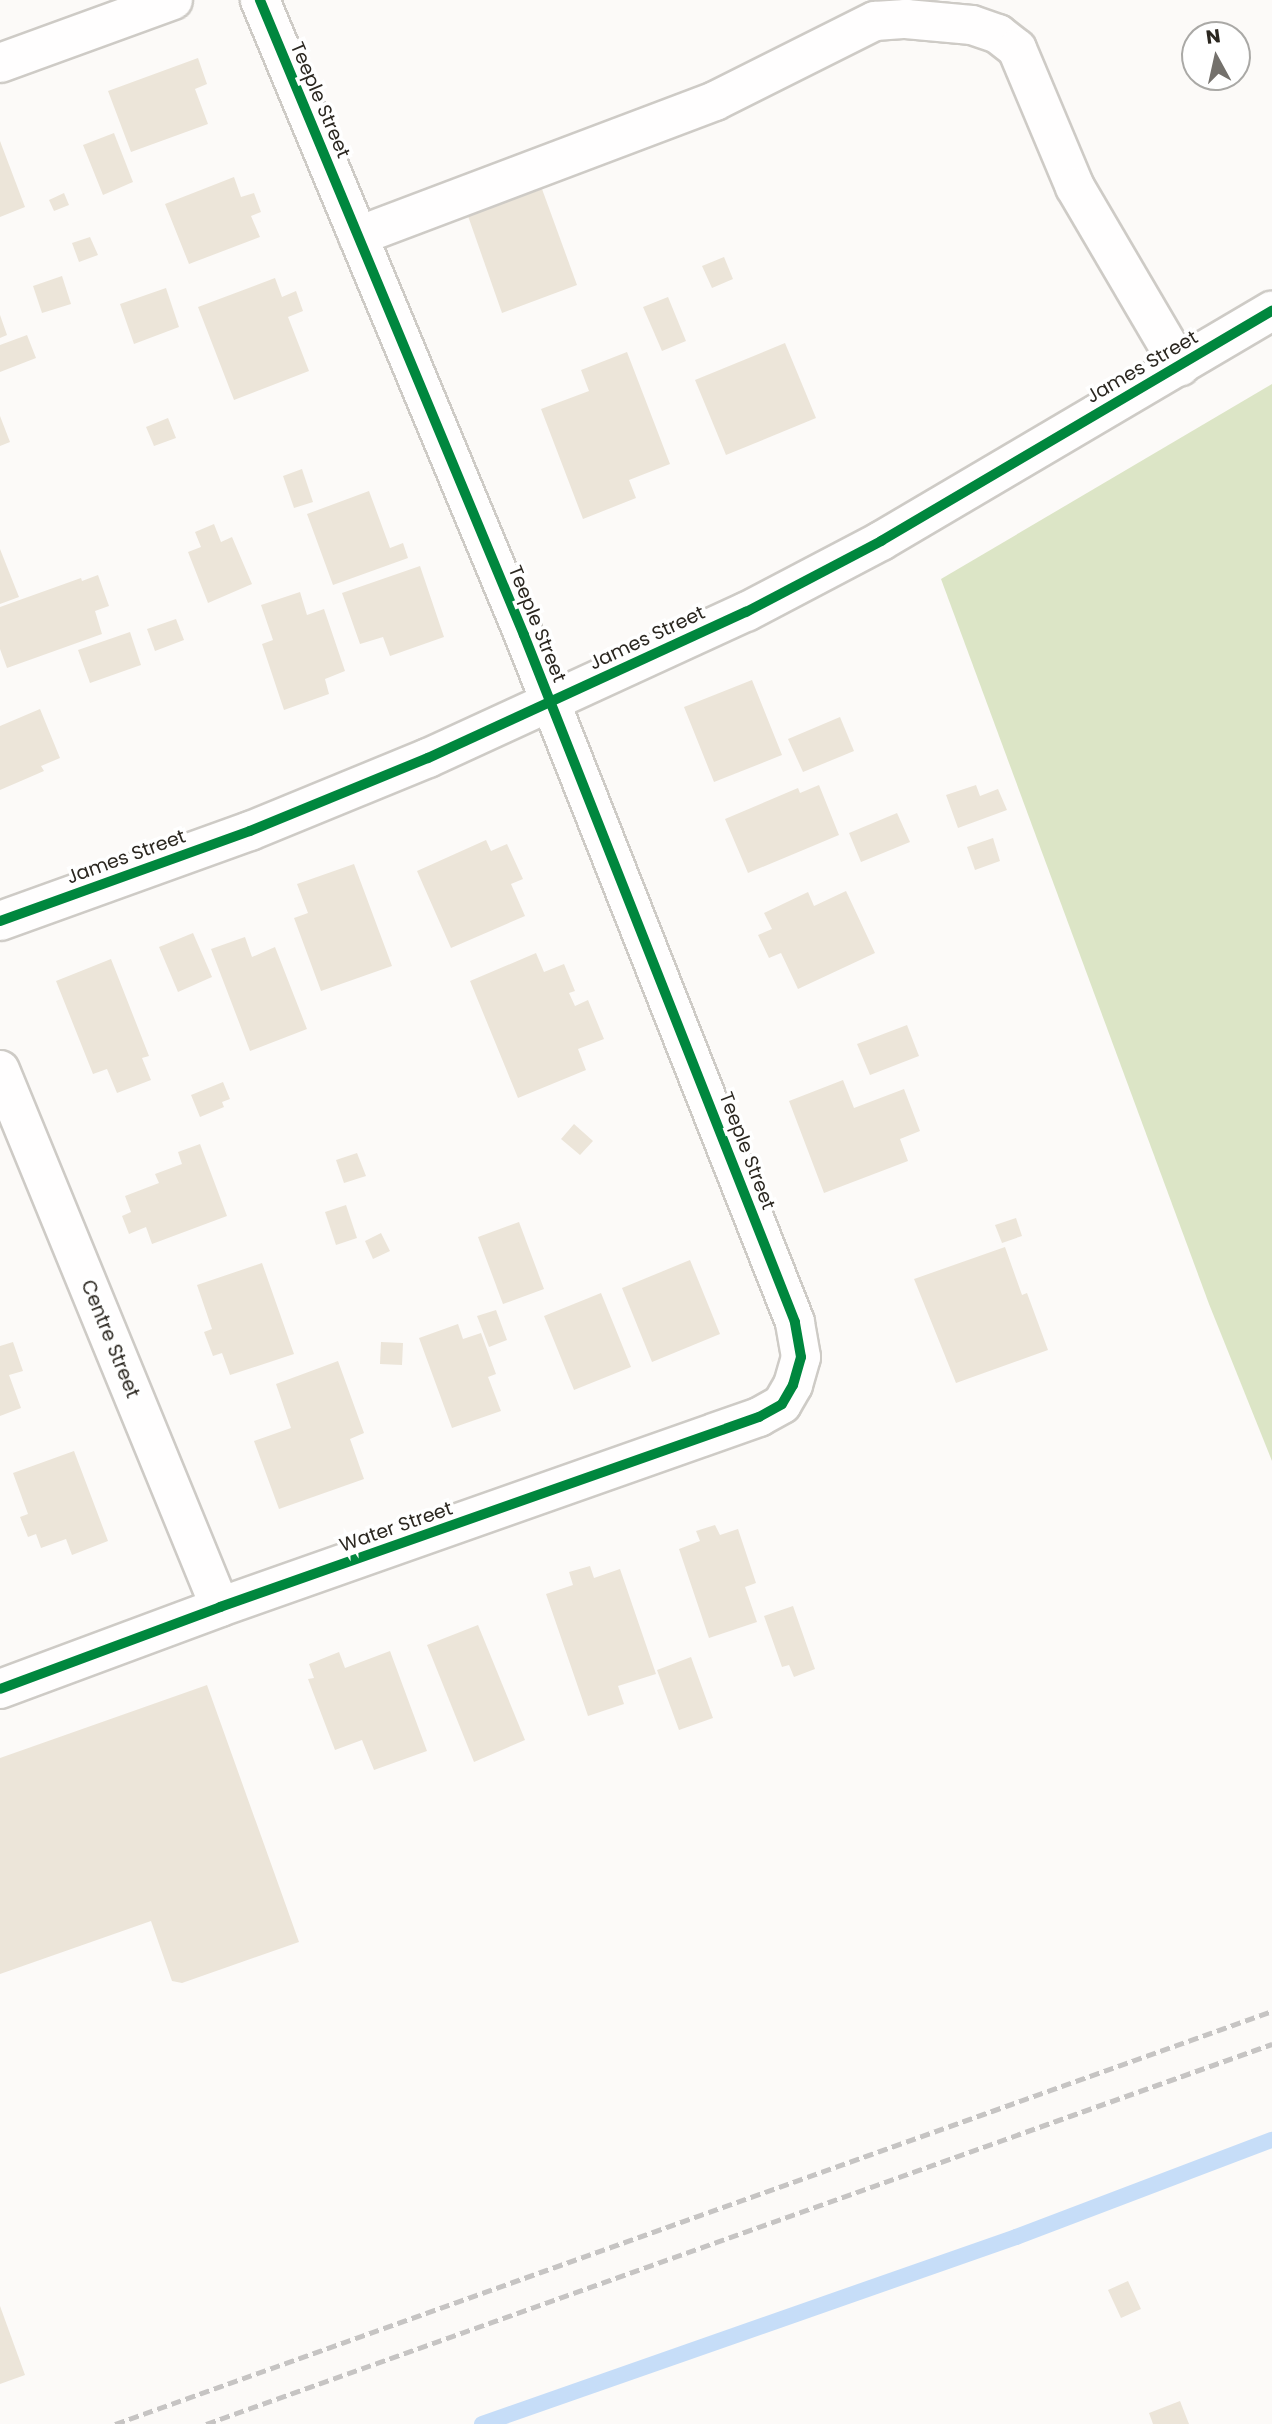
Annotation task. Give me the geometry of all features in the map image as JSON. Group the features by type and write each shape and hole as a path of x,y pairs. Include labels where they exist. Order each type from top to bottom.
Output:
{"street":[{"path":"0,63 173,0"},
{"name":"Teeple Street","path":"260,0 549,702 795,1322 801,1357 793,1385"},
{"path":"358,236 715,101 874,21 906,19 972,25 998,34 1017,49 1075,187 1180,366"},
{"name":"James Street","path":"0,921 250,831 428,758 746,612 881,541 1272,311"},
{"name":"Centre Street","path":"0,1070 220,1607"},
{"name":"Water Street","path":"0,1689 220,1607 714,1435 759,1417 782,1404 793,1385"}],"green space":[{"path":"1272,384 1272,1461 1209,1304 941,579"}],"building":[{"path":"198,58 207,84 195,89 208,124 131,152 108,91"},
{"path":"114,133 133,182 103,195 83,145"},
{"path":"0,141 25,207 0,217"},
{"path":"234,177 241,197 254,193 261,212 251,216 260,237 189,264 165,204"},
{"path":"542,189 577,285 502,313 468,216"},
{"path":"64,193 69,205 54,211 49,200"},
{"path":"90,237 98,255 79,262 72,243"},
{"path":"724,257 733,279 712,288 702,266"},
{"path":"62,276 71,304 42,313 33,286"},
{"path":"275,278 282,297 296,291 303,311 288,317 309,371 234,400 198,307"},
{"path":"166,288 179,327 134,344 120,304"},
{"path":"668,297 686,341 662,351 643,307"},
{"path":"0,315 7,335 0,338"},
{"path":"27,335 36,358 0,372 0,345"},
{"path":"785,343 816,418 726,455 695,380"},
{"path":"627,352 670,464 629,480 636,498 583,519 541,409 589,391 581,370"},
{"path":"0,416 10,442 0,446"},
{"path":"168,418 176,438 154,446 146,427"},
{"path":"302,469 313,502 294,508 283,476"},
{"path":"369,491 390,548 403,543 408,558 333,585 307,514"},
{"path":"214,524 221,542 232,537 252,584 208,603 188,552 201,547 195,532"},
{"path":"0,549 19,597 0,604"},
{"path":"420,566 444,637 390,656 383,637 360,644 342,593"},
{"path":"98,575 109,606 95,611 102,634 7,668 0,649 0,607 81,578 82,581"},
{"path":"300,592 307,615 324,609 345,671 325,679 329,694 284,710 262,644 273,640 261,605"},
{"path":"176,619 184,640 155,651 147,629"},
{"path":"130,632 141,665 90,683 78,650"},
{"path":"752,680 782,755 714,782 684,707"},
{"path":"40,709 60,758 41,766 44,771 0,790 0,726"},
{"path":"840,717 854,751 803,772 788,739"},
{"path":"819,785 839,835 748,873 725,819 798,788 800,793"},
{"path":"976,785 980,796 998,789 1007,810 958,828 946,795"},
{"path":"897,813 910,842 861,862 849,833"},
{"path":"993,838 1000,861 975,870 967,847"},
{"path":"486,840 491,851 507,844 523,879 511,884 525,916 451,948 417,871"},
{"path":"354,864 392,966 321,991 294,918 308,913 297,884"},
{"path":"846,891 875,953 798,989 781,953 769,958 758,935 772,929 764,913 808,892 814,906"},
{"path":"193,933 212,977 178,992 159,947"},
{"path":"245,937 252,957 275,947 307,1029 250,1051 211,949"},
{"path":"536,953 544,972 564,964 575,991 569,993 575,1006 588,1000 604,1039 578,1049 586,1070 518,1098 470,981"},
{"path":"111,959 149,1056 142,1058 151,1080 117,1093 107,1069 93,1074 56,981"},
{"path":"907,1025 919,1056 870,1075 857,1044"},
{"path":"843,1080 854,1108 904,1089 920,1131 900,1139 908,1161 824,1193 789,1101"},
{"path":"223,1082 230,1099 222,1102 224,1107 200,1117 191,1095"},
{"path":"574,1124 593,1141 580,1155 561,1139"},
{"path":"200,1144 227,1216 152,1244 146,1227 129,1234 122,1216 131,1212 125,1196 159,1183 155,1174 182,1164 178,1152"},
{"path":"357,1153 366,1176 344,1183 336,1160"},
{"path":"346,1205 357,1238 336,1245 325,1212"},
{"path":"1016,1218 1022,1236 1002,1243 995,1225"},
{"path":"519,1222 544,1289 503,1304 478,1237"},
{"path":"381,1233 390,1251 373,1259 365,1241"},
{"path":"1005,1247 1022,1295 1027,1293 1048,1350 956,1383 914,1279"},
{"path":"690,1260 720,1334 652,1362 622,1288"},
{"path":"262,1263 294,1354 230,1375 222,1353 213,1356 204,1332 212,1329 197,1285"},
{"path":"601,1293 631,1367 574,1390 544,1316"},
{"path":"496,1310 507,1340 489,1347 477,1316"},
{"path":"458,1324 463,1339 481,1333 496,1374 488,1377 501,1411 452,1428 419,1338"},
{"path":"13,1342 23,1371 9,1375 21,1408 0,1416 0,1346"},
{"path":"381,1342 403,1343 402,1365 380,1364"},
{"path":"338,1361 364,1433 350,1439 364,1479 279,1509 254,1441 291,1428 276,1384"},
{"path":"74,1451 108,1541 72,1555 66,1539 41,1548 36,1534 28,1537 20,1517 28,1514 13,1473"},
{"path":"715,1525 720,1535 738,1529 756,1583 745,1587 757,1622 709,1638 679,1549 700,1541 696,1531"},
{"path":"590,1566 594,1578 620,1569 656,1674 618,1686 624,1704 588,1716 546,1594 573,1585 569,1572"},
{"path":"793,1606 815,1669 794,1677 789,1665 782,1667 764,1616"},
{"path":"478,1625 525,1740 474,1762 427,1645"},
{"path":"390,1651 427,1751 374,1770 362,1740 335,1750 308,1679 314,1678 309,1664 339,1652 345,1668"},
{"path":"691,1657 713,1718 679,1730 657,1670"},
{"path":"207,1685 299,1942 182,1983 172,1981 151,1921 0,1974 0,1758"},
{"path":"1128,2281 1141,2309 1121,2318 1108,2290"},
{"path":"0,2306 25,2375 0,2384"},
{"path":"1180,2401 1189,2424 1153,2424 1149,2413"}],"waterway":[{"path":"482,2424 1016,2237 1272,2140"}],"railway":[{"path":"115,2424 1272,2011"},
{"path":"206,2424 1272,2044"}],"cycle path":[{"path":"0,1689 220,1607 759,1417 782,1404 793,1385 801,1357 795,1322 524,635 260,0"},
{"path":"0,921 250,831 428,758 746,612 881,541 1272,311"}]}
